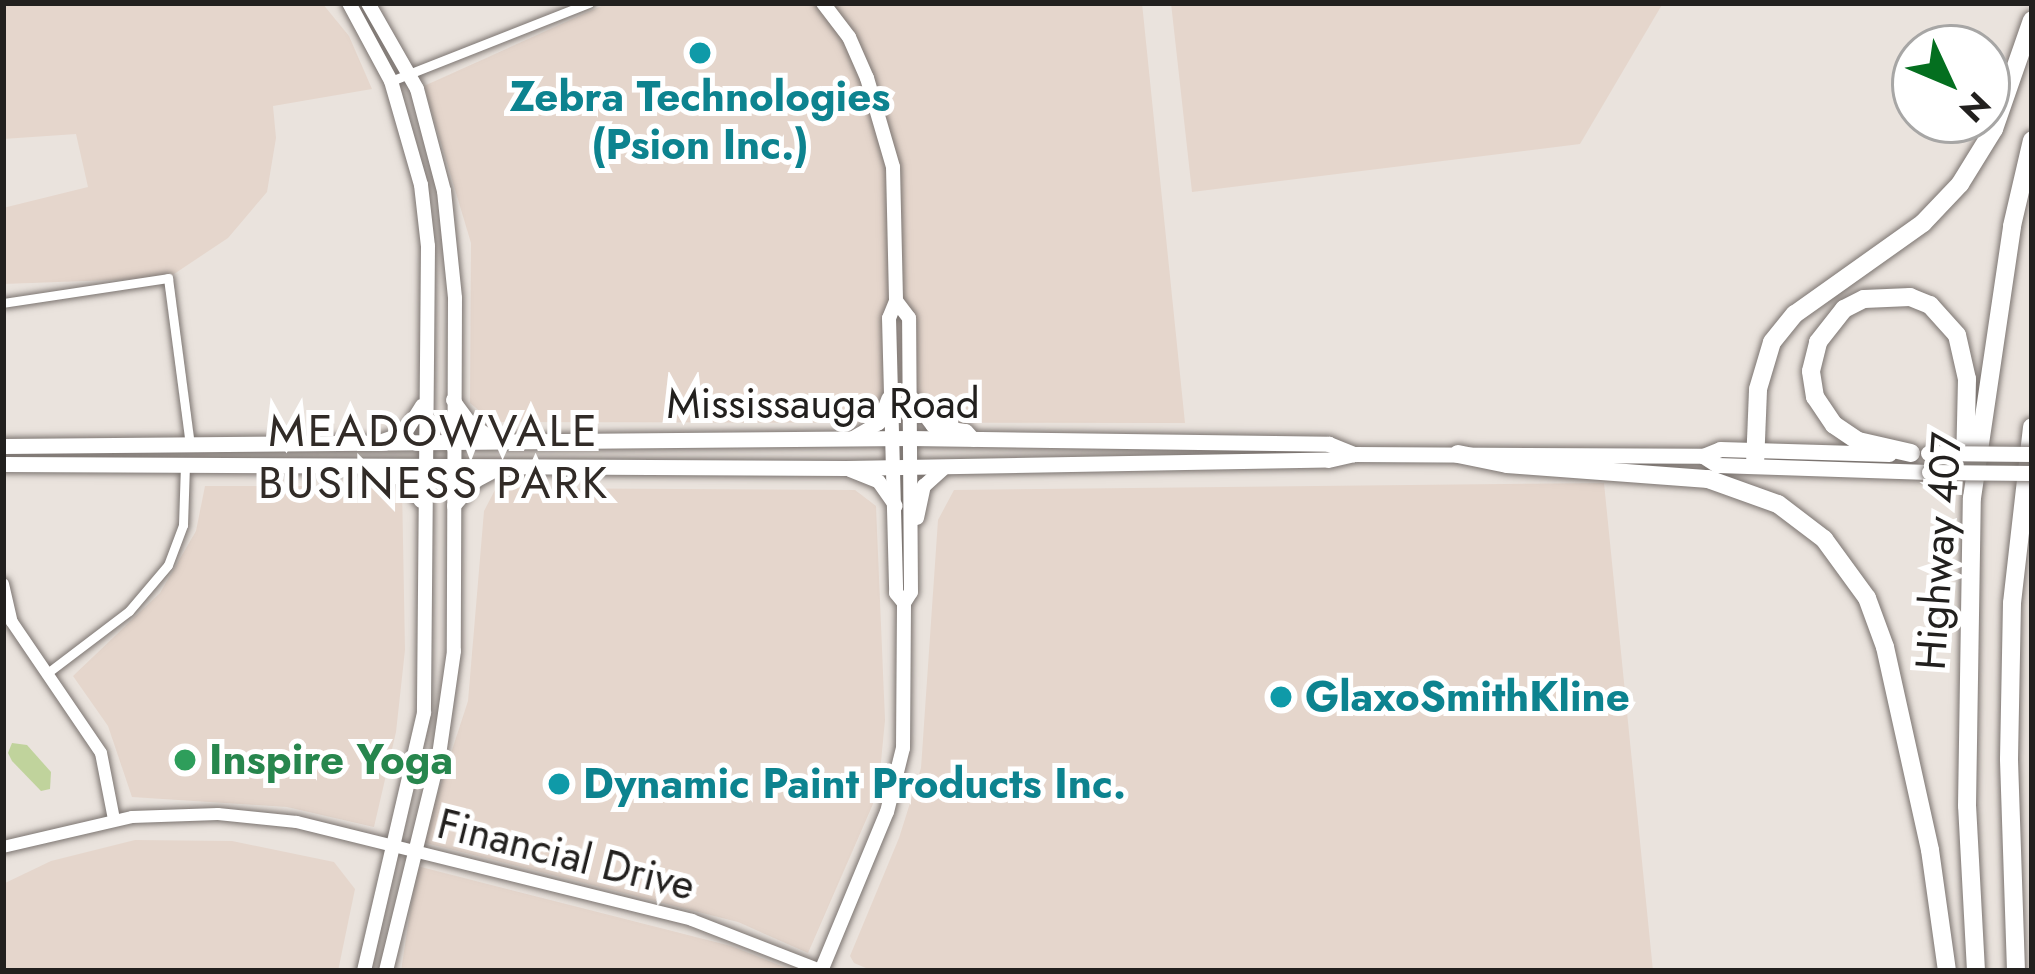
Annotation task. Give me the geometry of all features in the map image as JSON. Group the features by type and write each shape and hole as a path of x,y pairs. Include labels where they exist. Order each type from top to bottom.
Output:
{"highway":[{"path":"1754,457 1762,366 1772,342 1795,314 1923,223 1960,184 1994,129 2032,20"},
{"name":"Highway 407","path":"1976,971 1966,806 1972,498 2012,226 2032,140"},
{"path":"1919,453 1858,441 1834,425 1815,397 1811,371 1818,342 1844,309 1864,299 1910,297 1930,305 1957,335 1967,380 1964,473 1972,498"},
{"name":"Highway 407","path":"2016,970 2009,760 2012,603 2032,427"},
{"path":"1458,454 1507,464 1708,479 1778,504 1824,539 1867,598 1886,647 1930,850 1947,971"}],"main road":[{"path":"349,3 391,81 421,184 428,246 424,712 364,971"},
{"path":"368,3 412,73 453,242 451,683 386,971"},
{"path":"824,3 849,38 883,123 893,167 896,302 890,318 893,383 903,439"},
{"path":"896,302 909,318 909,394 896,506 896,592 904,603"},
{"path":"850,439 882,419 893,383"},
{"path":"909,394 930,424 966,431 974,440"},
{"path":"453,400 470,424 498,443"},
{"path":"359,445 405,433 425,402"},
{"name":"Mississauga Road","path":"5,446 903,439 1329,444 1354,454"},
{"name":"Mississauga Road","path":"6,464 846,468 1328,460 1354,454 1703,456 1720,448 1754,457 1929,472 2032,473"},
{"name":"Mississauga Road","path":"1754,457 2032,454"},
{"path":"822,971 887,812 903,748 904,603 910,592 910,532 902,466"},
{"path":"373,467 406,481 423,504"},
{"path":"454,506 477,480 501,467"},
{"path":"910,532 924,486 945,467"},
{"path":"846,468 879,482 896,506"}],"street":[{"path":"391,81 589,3"},
{"path":"3,303 168,278 190,447"},
{"path":"46,674 129,611 167,565 184,525 185,466"},
{"path":"3,584 12,622 46,674 70,700 101,754 114,819"},
{"name":"Financial Drive","path":"3,847 114,819 269,818 692,920 822,971"}],"shaded area":[{"path":"3,3 322,3 349,36 372,89 273,106 276,138 267,192 228,238 168,278 3,284 3,208 88,187 76,134 3,139"},
{"path":"608,3 1142,3 1185,423 493,422 470,403 471,243 424,86"},
{"path":"1171,3 1663,3 1580,144 1192,192"},
{"path":"1604,483 1653,971 873,971 854,963 850,956 899,838 921,768 938,520 954,490"},
{"path":"205,486 402,486 405,650 396,732 374,827 287,807 132,797 108,726 73,676 160,593 196,531"},
{"path":"496,488 855,490 876,506 885,720 881,762 873,804 808,953 738,922 422,842 468,701 484,511"},
{"path":"135,840 232,841 334,862 355,889 338,971 3,971 3,884 51,861"},
{"path":"417,866 731,946 794,971 401,971"}],"green space":[{"path":"12,743 27,745 51,772 50,789 41,791 12,761 8,753"}],"place":[{"name":"Zebra Technologies (Psion Inc.)","path":"700,53"},
{"name":"GlaxoSmithKline","path":"1281,697"},
{"name":"Inspire Yoga","path":"185,760"},
{"name":"Dynamic Paint Products Inc.","path":"559,784"}],"district":[{"name":"MEADOWVALE BUSINESS PARK","path":"434,457"}]}
